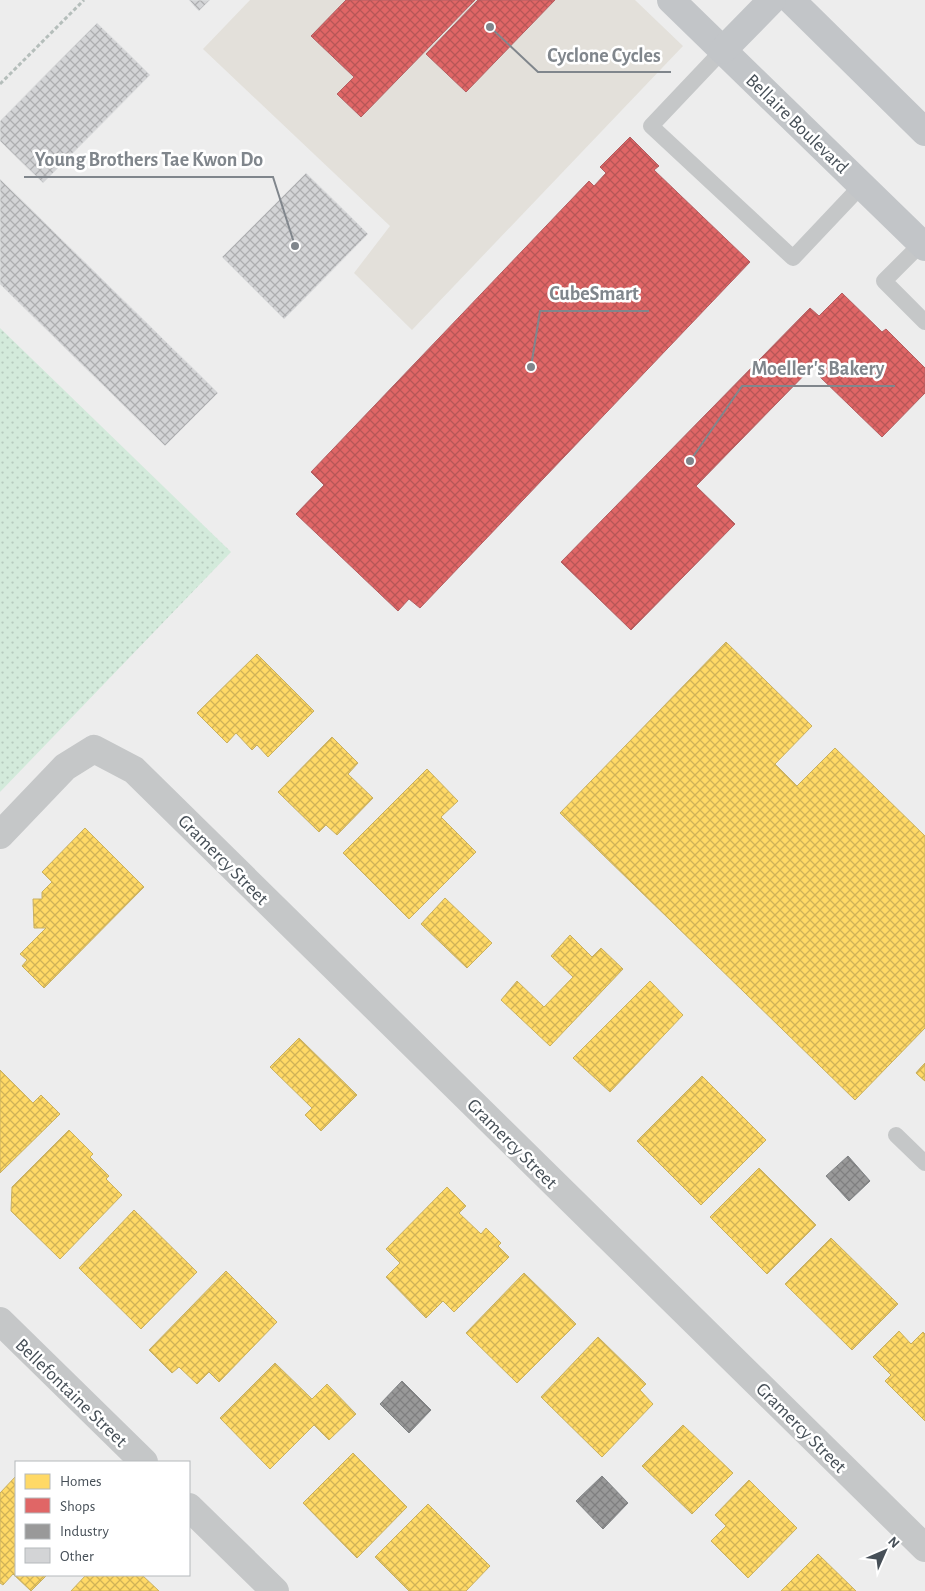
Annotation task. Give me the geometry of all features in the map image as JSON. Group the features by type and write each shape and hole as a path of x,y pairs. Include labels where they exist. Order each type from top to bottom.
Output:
{"main road":[{"name":"Bellaire Boulevard","path":"672,0 923,245"},
{"path":"723,50 772,0"},
{"path":"791,0 925,132"}],"street":[{"name":"Gramercy Street","path":"0,835 65,767 94,749 134,770 925,1548"},
{"name":"Bellefontaine Street","path":"0,1321 143,1461"},
{"path":"190,1508 275,1591"}],"lane":[{"path":"723,50 651,126 793,258 862,185"},
{"path":"923,245 884,281 925,322"},
{"path":"896,1135 925,1163"}],"path":[{"path":"0,84 84,0"}],"shaded area":[{"path":"250,0 635,0 683,46 412,330 354,273 390,226 203,49"}],"green space":[{"path":"0,328 231,552 0,792"}],"building: Homes":[{"path":"726,642 812,726 775,764 797,786 835,748 925,836 925,1028 855,1100 560,813"},
{"path":"257,654 314,711 268,757 257,745 252,750 236,733 227,743 197,713"},
{"path":"332,737 358,763 348,774 373,798 337,835 326,825 319,832 278,792"},
{"path":"427,769 458,801 441,817 476,852 409,919 343,853"},
{"path":"85,828 144,887 44,988 22,966 27,960 20,954 46,928 34,928 33,899 42,899 42,892 52,882 42,872"},
{"path":"445,898 492,943 467,968 421,924"},
{"path":"570,935 592,957 601,948 623,969 550,1046 501,1000 517,981 544,1007 573,977 551,956"},
{"path":"650,981 683,1015 610,1092 573,1058"},
{"path":"299,1038 357,1095 321,1131 305,1115 312,1108 270,1067"},
{"path":"925,1063 925,1081 916,1073"},
{"path":"925,1063 925,1081 916,1073"},
{"path":"0,1070 33,1103 41,1095 60,1114 0,1173"},
{"path":"702,1076 766,1140 701,1205 637,1141"},
{"path":"69,1130 93,1154 90,1157 109,1176 106,1179 122,1195 60,1259 11,1211 12,1187"},
{"path":"759,1168 816,1225 767,1274 710,1217"},
{"path":"447,1187 466,1206 459,1213 481,1234 486,1228 501,1243 498,1246 509,1257 454,1312 443,1301 426,1318 386,1277 400,1263 386,1249"},
{"path":"134,1210 197,1272 141,1329 79,1268"},
{"path":"831,1238 898,1304 852,1350 785,1284"},
{"path":"226,1271 277,1322 219,1382 209,1372 197,1384 179,1367 172,1373 149,1350"},
{"path":"524,1273 576,1324 517,1383 466,1333"},
{"path":"899,1331 911,1344 923,1332 925,1334 925,1421 885,1381 891,1375 873,1357"},
{"path":"598,1337 646,1384 640,1390 653,1404 602,1457 541,1397"},
{"path":"275,1363 312,1399 327,1384 356,1414 329,1440 314,1425 270,1469 220,1418"},
{"path":"683,1425 733,1473 692,1514 642,1466"},
{"path":"353,1453 407,1507 357,1558 303,1503"},
{"path":"15,1477 15,1576 13,1574 3,1585 0,1583 0,1493"},
{"path":"749,1480 797,1528 748,1578 711,1541 726,1526 715,1515"},
{"path":"428,1504 490,1566 466,1591 409,1591 375,1557"},
{"path":"818,1554 856,1591 781,1591"},
{"path":"15,1576 46,1576 31,1591"},
{"path":"85,1576 143,1576 159,1591 71,1591"}],"building: Shops":[{"path":"346,0 475,0 361,117 337,94 354,77 311,36"},
{"path":"478,0 555,0 466,92 426,54"},
{"path":"630,137 659,166 654,170 750,262 420,608 409,599 398,611 296,514 324,485 311,472 589,181 594,186 606,173 600,167"},
{"path":"842,293 882,332 886,329 925,368 925,393 882,437 819,376 825,370 817,362 696,486 735,524 631,630 561,562 810,308 819,316"}],"building: Industry":[{"path":"848,1156 870,1181 849,1201 826,1176"},
{"path":"402,1381 431,1410 409,1433 380,1404"},
{"path":"602,1476 628,1503 603,1529 576,1501"}],"building: Other":[{"path":"189,0 210,0 199,11"},
{"path":"97,23 150,75 43,183 0,141 0,121"},
{"path":"306,173 368,234 284,319 222,257"},
{"path":"0,179 218,393 165,446 0,284"}],"place":[{"name":"Cyclone Cycles","path":"490,27"},
{"name":"Young Brothers Tae Kwon Do","path":"295,246"},
{"name":"CubeSmart","path":"531,367"},
{"name":"Moeller's Bakery","path":"690,461"}]}
